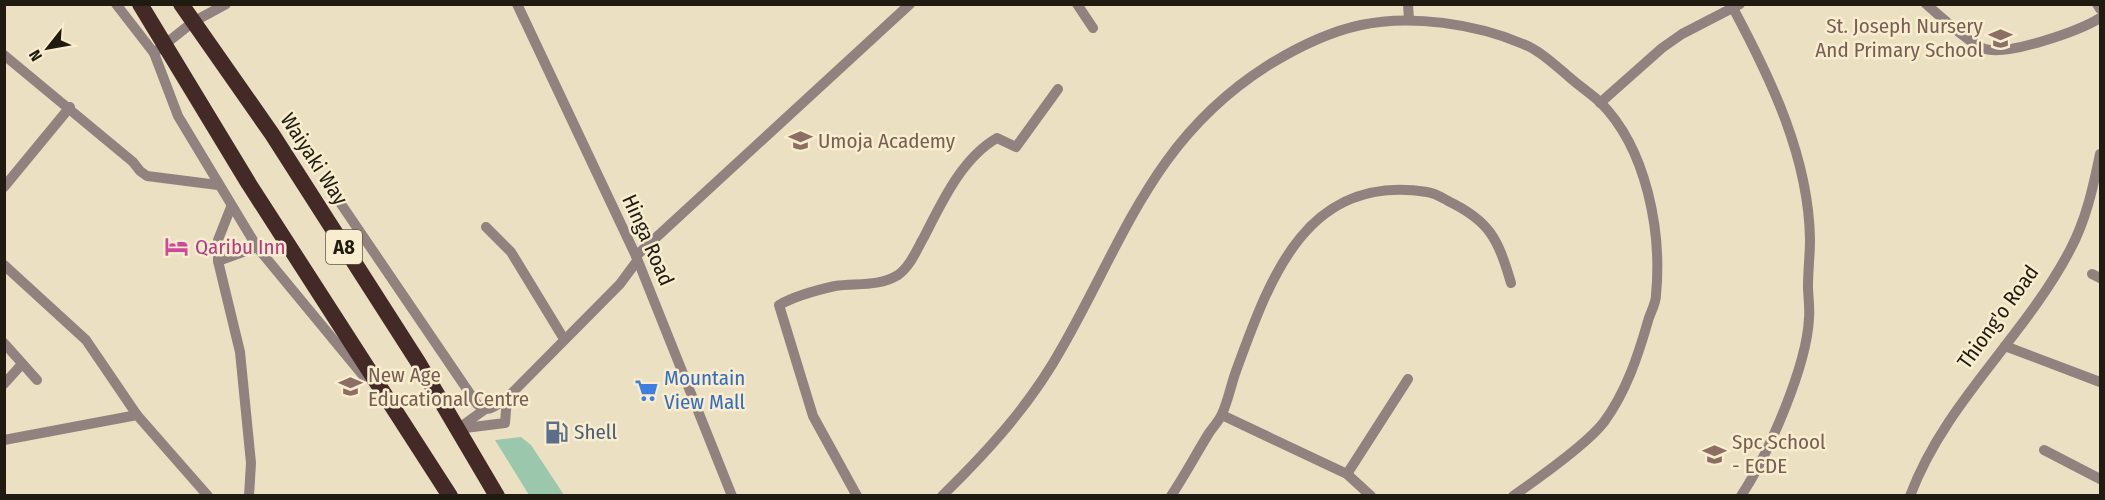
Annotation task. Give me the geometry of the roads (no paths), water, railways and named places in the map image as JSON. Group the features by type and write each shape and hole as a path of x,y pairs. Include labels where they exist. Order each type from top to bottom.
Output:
{"highway":[{"name":"A8","path":"140,4 159,48 249,184 397,417 450,495"},
{"name":"Waiyaki Way","path":"181,4 272,134 418,362 497,495"}],"street":[{"path":"117,4 159,48 174,108 231,207 257,247 397,417"},
{"path":"159,48 193,22 226,4"},
{"name":"Hinga Road","path":"517,4 637,258 732,495"},
{"path":"457,429 484,410 491,410 507,398 620,284 637,258 910,4"},
{"path":"1077,4 1093,28"},
{"path":"1408,4 1409,20"},
{"path":"1926,4 1983,49 2000,52 2061,34 2100,18"},
{"path":"2097,4 2100,9"},
{"path":"1600,103 1662,48 1682,34 1736,6 1786,121 1807,204 1810,239 1809,318 1803,351 1771,440 1758,469 1741,495"},
{"path":"942,495 984,455 1027,404 1063,347 1149,184 1175,147 1204,117 1228,94 1268,66 1319,38 1361,25 1409,20 1467,26 1525,44 1600,103 1617,124 1648,191 1656,235 1656,298 1630,375 1603,423 1513,495"},
{"path":"4,55 69,107 147,176 218,185"},
{"path":"857,495 834,459 813,416 778,305 789,299 836,286 883,282 900,274 912,258 948,193 973,157 997,138 1016,147 1058,89"},
{"path":"4,187 69,107"},
{"name":"Thiong'o Road","path":"1910,495 1922,464 1954,410 2005,346 2069,253 2097,187 2100,154"},
{"path":"1171,495 1222,415 1251,330 1280,266 1310,227 1325,213 1352,198 1399,187 1434,193 1463,206 1482,221 1496,242 1511,283"},
{"path":"339,201 477,404 484,410"},
{"path":"231,207 218,240 218,261 240,352 251,464 250,495"},
{"path":"486,227 511,252 564,339"},
{"path":"218,261 257,247"},
{"path":"4,265 86,340 138,415 208,495"},
{"path":"4,343 37,380"},
{"path":"2005,346 2100,382"},
{"path":"4,384 22,364"},
{"path":"1347,474 1408,379"},
{"path":"457,429 505,423 507,398"},
{"path":"4,440 138,415"},
{"path":"1222,415 1347,474 1371,495"},
{"path":"2044,450 2100,479"}],"place":[{"name":"St. Joseph Nursery And Primary School","path":"2001,38"},
{"name":"Umoja Academy","path":"800,141"},
{"name":"Qaribu Inn","path":"177,247"},
{"name":"New Age Educational Centre","path":"350,387"},
{"name":"Mountain View Mall","path":"646,390"},
{"name":"Shell","path":"556,432"},
{"name":"Spc School - ECDE","path":"1714,454"}]}
